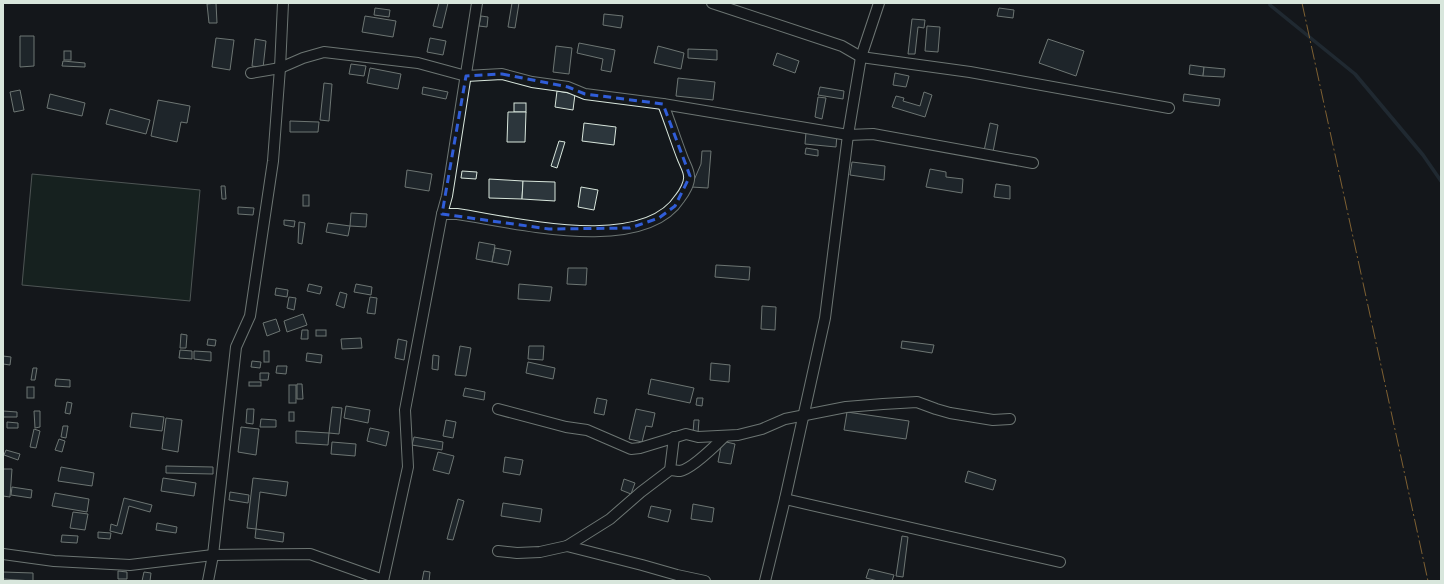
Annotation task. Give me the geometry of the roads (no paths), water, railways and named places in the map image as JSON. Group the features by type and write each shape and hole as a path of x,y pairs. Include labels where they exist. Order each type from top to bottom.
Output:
{"street":[{"path":"208,581 213,555 236,347 250,316 273,161 283,3"},
{"path":"3,554 54,561 130,565 213,555 310,554 383,580 408,467 405,410 442,214 447,196 477,3"},
{"path":"712,3 842,46 861,57 970,72 1169,108"},
{"path":"765,581 785,500 825,318 848,135 861,57 879,3"},
{"path":"251,73 280,68 303,58 324,52 418,63 466,76 502,74 532,82 568,87 585,94 663,104 848,135 873,134 1033,163"},
{"path":"442,214 457,214 549,229 579,231 630,228 659,218 675,206 684,192 690,176 663,104"},
{"path":"498,409 587,430 631,449 686,434 698,437 738,435 762,429 784,419 846,407 917,402 950,413 993,420 1010,419"},
{"path":"498,551 518,553 540,552 567,546 610,520 641,492 670,470 681,471 709,452 725,436"},
{"path":"670,470 674,437"},
{"path":"698,437 709,452"},
{"path":"785,500 1060,562"},
{"path":"567,546 642,565 677,576 705,581"}],"waterway":[{"path":"1270,3 1270,5 1355,74 1423,155 1441,181"}]}
